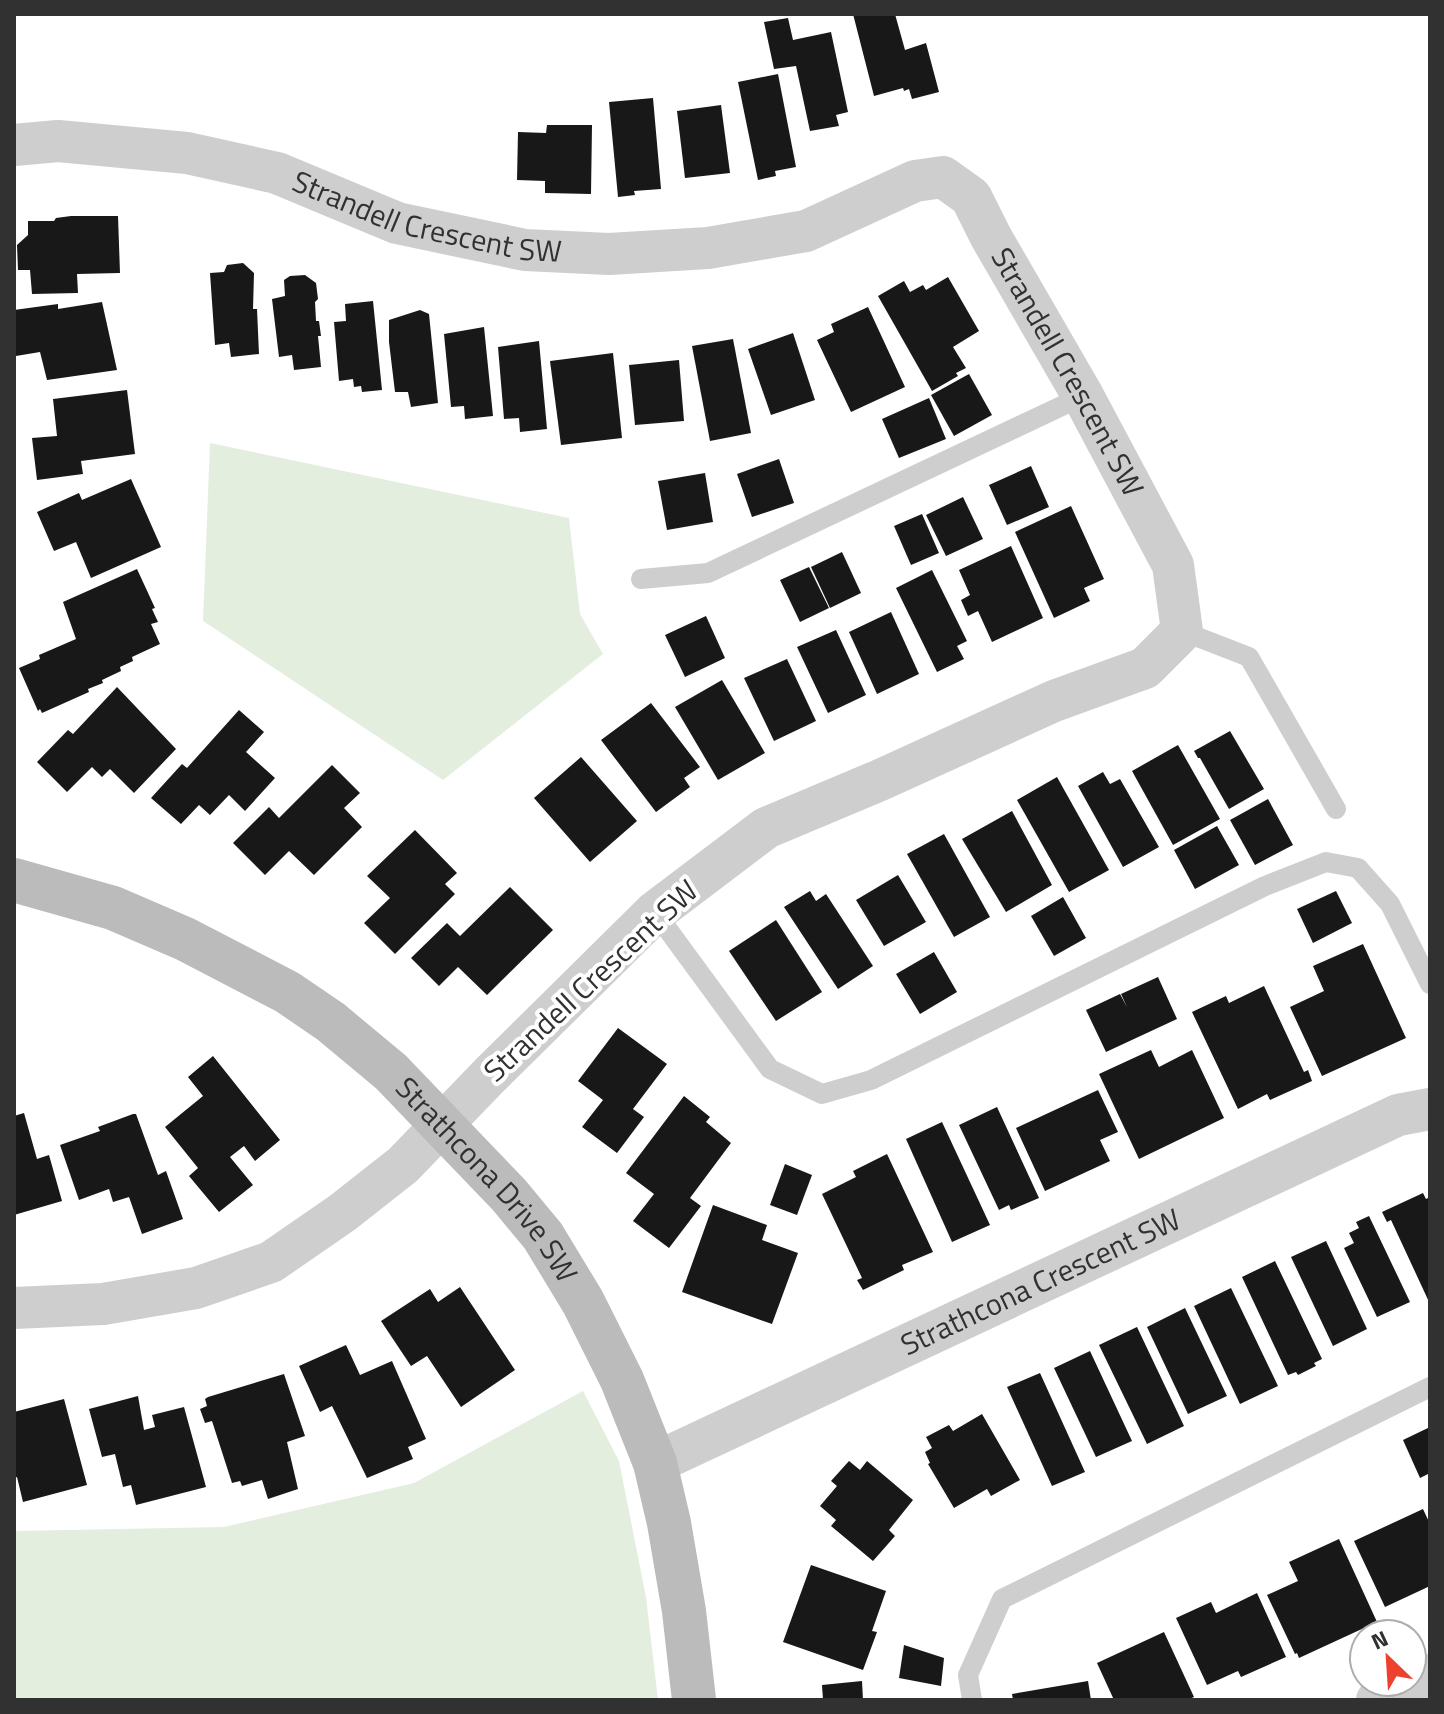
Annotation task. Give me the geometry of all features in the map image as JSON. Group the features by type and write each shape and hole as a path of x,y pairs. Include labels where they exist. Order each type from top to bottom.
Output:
{"street":[{"name":"Strandell Crescent SW","path":"14,145 58,141 187,153 277,173 397,223 525,250 609,254 708,248 806,231 915,181 943,177 971,197 1083,396 1173,565 1182,631 1145,668 1054,701 766,828 655,912 403,1165 342,1213 271,1262 196,1288 103,1304 14,1308"},
{"name":"Strathcona Drive SW","path":"14,880 113,908 185,939 287,992 331,1022 391,1072 509,1195 543,1236 583,1302 622,1380 655,1463 684,1611 694,1700"},
{"name":"Strathcona Crescent SW","path":"655,1463 1398,1115 1430,1109"},
{"path":"1377,1700 1430,1675"}],"lane":[{"path":"641,579 708,573 1083,396"},
{"path":"1182,631 1249,657 1336,809"},
{"path":"655,912 770,1069 822,1094 871,1080 1265,886 1326,862 1358,868 1390,904 1430,984"},
{"path":"972,1700 968,1675 1002,1599 1430,1387"}],"green space":[{"path":"210,443 569,518 580,614 603,654 443,780 203,621"},
{"path":"583,1391 619,1461 646,1597 658,1700 14,1700 14,1531 224,1527 414,1483"}],"building":[{"path":"853,14 895,14 905,50 926,43 939,92 912,99 909,89 904,91 903,88 874,96"},
{"path":"788,18 793,40 831,32 848,112 836,115 839,126 810,131 796,66 774,69 764,22"},
{"path":"778,74 796,167 775,171 776,176 758,180 738,82"},
{"path":"653,98 661,189 634,191 635,195 618,197 609,102"},
{"path":"721,105 730,173 685,178 677,111"},
{"path":"547,125 592,125 591,194 545,193 545,181 517,180 518,132 546,133"},
{"path":"71,216 118,216 120,273 77,274 78,293 32,294 30,270 18,270 17,245 28,235 28,221 54,221"},
{"path":"243,263 254,273 253,309 257,309 259,354 231,357 229,343 215,345 210,273 224,272 227,265"},
{"path":"305,275 316,283 321,367 294,370 292,355 279,357 272,299 285,296 284,280 290,276"},
{"path":"948,277 979,331 953,347 966,368 932,391 878,296 904,281 910,292 923,285 926,290"},
{"path":"373,301 382,390 362,392 361,386 354,387 353,379 339,381 334,322 346,321 345,304"},
{"path":"102,302 117,370 47,380 40,352 16,356 14,310 58,304 58,309"},
{"path":"868,307 905,387 851,412 817,340 834,332 831,324"},
{"path":"420,310 429,314 438,403 411,407 408,392 395,392 389,320"},
{"path":"484,327 493,416 465,419 464,406 451,407 444,334"},
{"path":"793,333 815,400 771,415 748,349"},
{"path":"733,339 751,433 710,441 692,346"},
{"path":"539,341 547,429 520,432 519,418 504,419 498,347"},
{"path":"613,353 622,438 561,445 550,361"},
{"path":"679,360 684,421 635,425 629,365"},
{"path":"969,374 992,415 954,436 931,395"},
{"path":"127,390 135,454 81,461 83,474 37,480 32,438 57,436 53,399"},
{"path":"929,398 946,439 899,458 882,419"},
{"path":"779,459 794,503 752,517 737,474"},
{"path":"1031,466 1049,507 1007,525 989,485"},
{"path":"705,473 713,522 667,530 658,481"},
{"path":"131,479 161,547 91,578 76,542 54,551 37,512 79,493 82,500"},
{"path":"963,497 983,539 946,556 926,515"},
{"path":"1071,506 1104,579 1084,588 1090,601 1054,618 1015,532"},
{"path":"922,514 939,553 911,565 894,526"},
{"path":"1011,546 1043,618 992,642 978,611 968,616 961,600 970,595 959,570"},
{"path":"842,552 861,593 830,608 811,567"},
{"path":"809,567 829,608 800,622 780,580"},
{"path":"137,569 155,608 152,609 158,622 151,624 160,644 132,657 133,661 120,667 121,671 88,689 89,692 42,713 40,709 38,711 19,668 40,659 39,655 76,639 63,602"},
{"path":"932,570 967,641 957,646 964,659 937,672 896,588"},
{"path":"891,612 919,674 877,694 849,632"},
{"path":"706,616 725,658 685,677 665,635"},
{"path":"836,630 866,695 828,713 797,647"},
{"path":"787,659 816,721 774,741 744,678"},
{"path":"722,680 765,753 718,780 675,707"},
{"path":"117,687 176,749 134,793 110,769 102,777 92,767 67,792 37,762 68,730 73,734"},
{"path":"651,703 700,767 684,778 690,787 656,812 601,740"},
{"path":"239,710 264,732 246,752 275,778 245,811 229,795 210,815 199,805 181,824 151,798 182,764 187,768"},
{"path":"1230,731 1264,789 1229,809 1194,751"},
{"path":"1178,745 1220,819 1173,845 1132,771"},
{"path":"581,757 637,821 590,862 534,798"},
{"path":"332,765 360,793 344,808 362,827 314,875 289,851 265,875 233,843 269,807 279,818"},
{"path":"1103,772 1110,784 1120,779 1159,847 1123,867 1078,786"},
{"path":"1057,777 1109,870 1069,892 1017,800"},
{"path":"1268,799 1293,845 1255,865 1230,820"},
{"path":"1012,811 1052,885 1006,912 962,839"},
{"path":"1217,826 1239,865 1195,889 1174,850"},
{"path":"415,830 457,873 445,884 455,894 395,954 364,923 390,898 367,876"},
{"path":"944,834 990,917 954,937 907,854"},
{"path":"898,875 926,922 884,946 856,900"},
{"path":"510,887 553,930 487,995 458,967 439,986 411,958 447,923 460,936"},
{"path":"810,891 816,901 826,894 873,966 838,989 784,907"},
{"path":"1336,891 1352,923 1313,943 1297,909"},
{"path":"1063,897 1086,938 1054,956 1031,916"},
{"path":"776,920 822,992 776,1021 729,951"},
{"path":"1363,944 1406,1038 1322,1076 1290,1007 1324,991 1313,966"},
{"path":"934,952 957,992 920,1014 896,974"},
{"path":"1158,977 1177,1019 1106,1052 1086,1010 1120,994 1127,1007 1121,994"},
{"path":"1264,986 1304,1072 1308,1070 1312,1081 1270,1100 1267,1094 1238,1109 1192,1012 1226,996 1229,1003"},
{"path":"618,1028 667,1064 633,1109 644,1117 617,1153 582,1127 603,1100 578,1081"},
{"path":"1151,1050 1159,1067 1192,1050 1224,1118 1139,1159 1099,1074"},
{"path":"213,1056 280,1140 255,1161 244,1146 230,1157 253,1185 219,1212 189,1176 198,1168 165,1127 203,1096 188,1077"},
{"path":"1098,1090 1118,1132 1100,1140 1110,1161 1045,1191 1016,1128"},
{"path":"684,1096 710,1117 706,1122 731,1143 690,1198 701,1206 669,1248 633,1221 654,1194 626,1173"},
{"path":"997,1107 1039,1198 1011,1210 1009,1205 999,1210 959,1125"},
{"path":"24,1113 37,1159 49,1155 62,1201 14,1215 14,1116"},
{"path":"136,1114 158,1175 166,1171 183,1219 142,1234 129,1197 113,1202 109,1189 79,1200 60,1145 100,1131 98,1127"},
{"path":"942,1122 990,1225 952,1242 906,1139"},
{"path":"887,1154 933,1252 902,1265 904,1270 863,1290 857,1280 862,1278 822,1194 856,1177 853,1171"},
{"path":"785,1164 812,1175 797,1215 770,1205"},
{"path":"1423,1193 1426,1199 1430,1197 1430,1304 1391,1220 1387,1222 1382,1212"},
{"path":"713,1205 767,1225 762,1240 798,1253 772,1324 682,1292"},
{"path":"1369,1216 1410,1302 1377,1317 1344,1248 1354,1243 1349,1233 1359,1228 1356,1222"},
{"path":"1326,1241 1367,1329 1333,1346 1291,1257"},
{"path":"1275,1261 1322,1359 1314,1363 1316,1366 1298,1375 1296,1372 1288,1375 1242,1277"},
{"path":"460,1287 515,1370 461,1407 427,1356 411,1366 381,1321 430,1289 438,1302"},
{"path":"1231,1288 1278,1386 1240,1404 1194,1306"},
{"path":"1185,1308 1227,1396 1188,1414 1147,1327"},
{"path":"1137,1327 1184,1426 1147,1444 1099,1345"},
{"path":"346,1345 360,1375 392,1361 426,1439 408,1447 413,1459 367,1478 332,1406 320,1412 299,1366"},
{"path":"1090,1351 1132,1441 1096,1457 1054,1368"},
{"path":"1040,1373 1085,1472 1052,1486 1007,1387"},
{"path":"284,1374 305,1436 287,1442 298,1489 268,1499 262,1480 242,1486 240,1481 232,1483 212,1421 205,1423 200,1409 207,1406 205,1399 208,1397"},
{"path":"138,1396 144,1430 155,1427 152,1415 184,1407 206,1487 136,1505 131,1485 123,1487 115,1454 102,1457 89,1409"},
{"path":"64,1399 87,1485 23,1502 17,1477 14,1478 14,1412"},
{"path":"982,1414 1020,1480 991,1496 987,1489 954,1508 928,1464 925,1452 932,1448 926,1437 949,1425 953,1431"},
{"path":"1430,1427 1430,1473 1420,1478 1403,1440"},
{"path":"849,1461 860,1470 867,1461 913,1500 889,1530 895,1536 873,1561 831,1526 836,1520 820,1506 837,1486 831,1481"},
{"path":"1423,1509 1430,1524 1430,1586 1385,1607 1354,1541"},
{"path":"1339,1539 1375,1618 1348,1618 1348,1635 1299,1658 1267,1595 1298,1581 1289,1562"},
{"path":"811,1565 886,1591 872,1631 877,1632 863,1670 783,1642"},
{"path":"1257,1593 1286,1657 1241,1677 1238,1671 1207,1685 1176,1618 1211,1602 1216,1613"},
{"path":"1164,1632 1194,1697 1187,1700 1114,1700 1097,1663"},
{"path":"904,1645 944,1658 941,1686 899,1678"},
{"path":"862,1681 863,1700 823,1700 822,1685"},
{"path":"1088,1681 1091,1700 1013,1700 1012,1694"}]}
